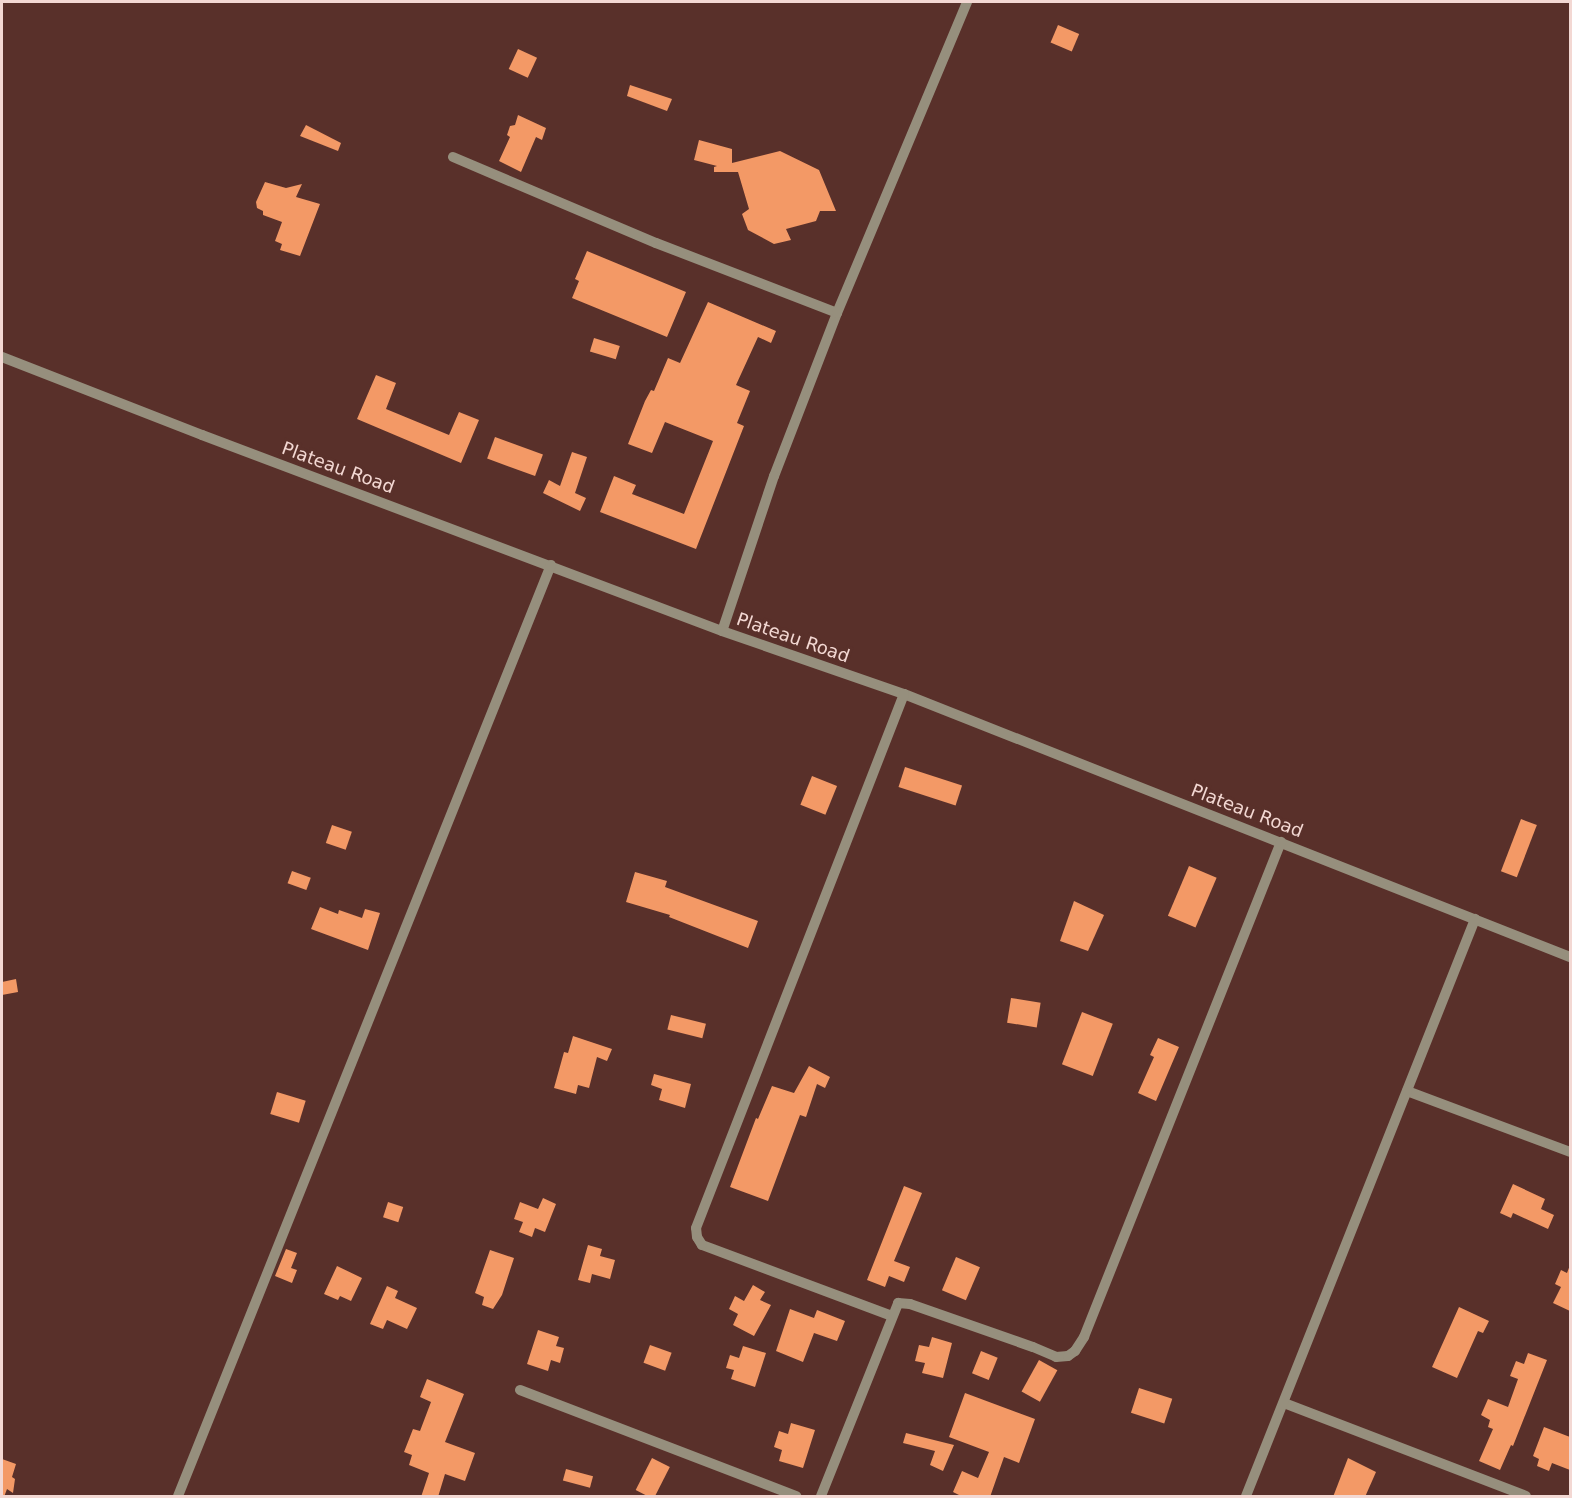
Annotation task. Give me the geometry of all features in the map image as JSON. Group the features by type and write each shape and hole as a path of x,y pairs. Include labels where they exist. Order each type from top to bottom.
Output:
{"street":[{"path":"722,631 774,476 837,313 967,2"},
{"path":"453,158 656,243 837,313"},
{"name":"Plateau Road","path":"2,357 722,631 904,694 1570,957"},
{"path":"178,1497 551,565"},
{"path":"892,1316 702,1245 697,1237 696,1228 904,694"},
{"path":"821,1497 898,1304 910,1304 1056,1357 1062,1358 1076,1351 1281,842"},
{"path":"1246,1497 1475,918"},
{"path":"1407,1091 1570,1152"},
{"path":"520,1390 796,1497"},
{"path":"1284,1404 1526,1497"}],"building":[{"path":"1058,25 1079,34 1072,51 1051,42"},
{"path":"518,49 537,58 528,78 509,69"},
{"path":"630,85 672,99 667,111 627,96"},
{"path":"518,115 546,128 542,140 536,137 521,172 499,161 510,137 507,135 510,126 515,125"},
{"path":"306,125 341,143 338,151 300,136"},
{"path":"699,140 732,149 732,163 780,151 819,170 836,211 820,211 816,221 786,229 791,240 774,244 748,230 742,214 749,209 738,172 714,172 714,167 717,166 694,160"},
{"path":"265,182 286,188 302,184 296,197 320,204 300,256 280,250 282,244 275,241 282,222 263,215 263,211 257,208 256,202"},
{"path":"587,251 686,292 667,337 572,298 579,281 575,279"},
{"path":"708,302 776,331 771,343 758,337 736,385 750,391 737,423 744,426 696,549 600,512 614,476 636,485 632,494 684,514 713,441 665,422 652,453 628,444 645,401 651,390 654,391 668,358 680,363"},
{"path":"594,338 620,346 616,359 590,351"},
{"path":"376,375 396,383 386,409 449,435 459,412 479,420 461,463 357,419"},
{"path":"495,437 543,454 535,476 487,459"},
{"path":"572,452 587,457 575,493 586,498 580,511 543,493 549,480 560,486"},
{"path":"905,767 962,786 956,806 899,787"},
{"path":"812,776 837,786 825,815 800,805"},
{"path":"1521,819 1537,825 1517,877 1501,871"},
{"path":"332,825 352,832 346,850 326,843"},
{"path":"1189,866 1217,878 1196,927 1168,916"},
{"path":"292,871 311,878 306,890 288,883"},
{"path":"635,872 667,881 665,887 758,921 748,948 669,917 670,915 626,902"},
{"path":"1074,901 1104,915 1088,951 1060,941"},
{"path":"320,907 338,914 339,910 362,918 365,909 380,913 368,950 311,929"},
{"path":"16,979 18,992 2,995 2,982"},
{"path":"1011,998 1041,1003 1037,1027 1007,1023"},
{"path":"1082,1012 1113,1024 1093,1076 1062,1064"},
{"path":"671,1015 706,1024 702,1038 667,1030"},
{"path":"573,1036 612,1049 607,1061 597,1057 589,1088 578,1085 576,1094 554,1088 564,1052 568,1053"},
{"path":"1158,1038 1179,1047 1156,1101 1138,1093 1154,1057 1150,1055"},
{"path":"809,1066 830,1077 825,1088 817,1084 806,1117 800,1115 768,1201 730,1187 756,1118 758,1119 772,1086 794,1093"},
{"path":"654,1074 691,1084 685,1108 659,1100 662,1089 651,1085"},
{"path":"277,1092 306,1101 299,1123 270,1114"},
{"path":"1513,1184 1545,1199 1541,1209 1554,1215 1548,1229 1513,1213 1511,1218 1500,1213"},
{"path":"904,1186 922,1193 894,1261 910,1267 904,1282 889,1276 885,1287 867,1280"},
{"path":"543,1198 556,1204 545,1232 535,1228 532,1237 519,1232 523,1222 514,1219 520,1202 538,1209"},
{"path":"388,1202 403,1207 398,1222 383,1217"},
{"path":"588,1245 602,1249 600,1256 615,1260 610,1279 592,1274 590,1283 578,1280"},
{"path":"286,1249 297,1253 291,1268 297,1270 292,1283 275,1276"},
{"path":"490,1250 514,1258 502,1295 493,1309 482,1305 484,1297 475,1293"},
{"path":"956,1257 980,1267 966,1300 942,1290"},
{"path":"1570,1265 1570,1311 1553,1303 1561,1287 1555,1284 1561,1270 1567,1273"},
{"path":"337,1266 362,1278 351,1301 340,1296 338,1300 324,1294"},
{"path":"753,1285 765,1292 760,1300 771,1305 754,1336 733,1325 738,1314 729,1309 735,1296 744,1301"},
{"path":"387,1286 398,1291 395,1298 417,1308 407,1329 387,1320 383,1329 370,1324"},
{"path":"1459,1307 1489,1321 1483,1333 1478,1331 1457,1378 1432,1367"},
{"path":"790,1309 814,1318 817,1310 845,1321 837,1341 814,1333 803,1362 776,1351"},
{"path":"538,1330 559,1337 556,1346 564,1348 560,1363 551,1360 548,1371 527,1364"},
{"path":"932,1337 952,1343 943,1378 922,1373 925,1363 915,1361 919,1345 929,1347"},
{"path":"650,1345 672,1353 665,1371 644,1363"},
{"path":"743,1346 766,1353 755,1387 731,1379 734,1370 726,1368 730,1355 739,1358"},
{"path":"981,1351 998,1358 989,1380 972,1373"},
{"path":"1528,1353 1547,1360 1513,1446 1511,1445 1500,1470 1479,1461 1493,1429 1488,1427 1490,1420 1481,1415 1488,1399 1508,1407 1518,1379 1510,1376 1516,1361 1524,1364"},
{"path":"1039,1360 1057,1370 1040,1402 1022,1391"},
{"path":"427,1379 464,1394 445,1442 475,1453 465,1481 445,1474 438,1497 421,1497 429,1473 409,1465 412,1455 404,1452 413,1429 420,1431 431,1402 420,1397"},
{"path":"1139,1388 1172,1399 1164,1424 1131,1413"},
{"path":"965,1393 1035,1419 1019,1463 1004,1457 990,1497 963,1497 953,1492 962,1471 978,1478 989,1452 949,1437"},
{"path":"791,1423 815,1430 803,1468 779,1461 782,1450 774,1447 779,1431 788,1434"},
{"path":"1544,1427 1570,1437 1570,1470 1552,1463 1549,1471 1537,1466 1539,1459 1533,1456"},
{"path":"906,1433 954,1445 943,1471 930,1465 935,1451 903,1443"},
{"path":"652,1458 670,1467 655,1496 647,1496 636,1490"},
{"path":"1348,1458 1376,1472 1365,1497 1333,1497"},
{"path":"2,1459 16,1464 12,1477 15,1479 13,1493 7,1489 4,1497 2,1497"},
{"path":"566,1469 593,1476 590,1488 563,1481"}]}
